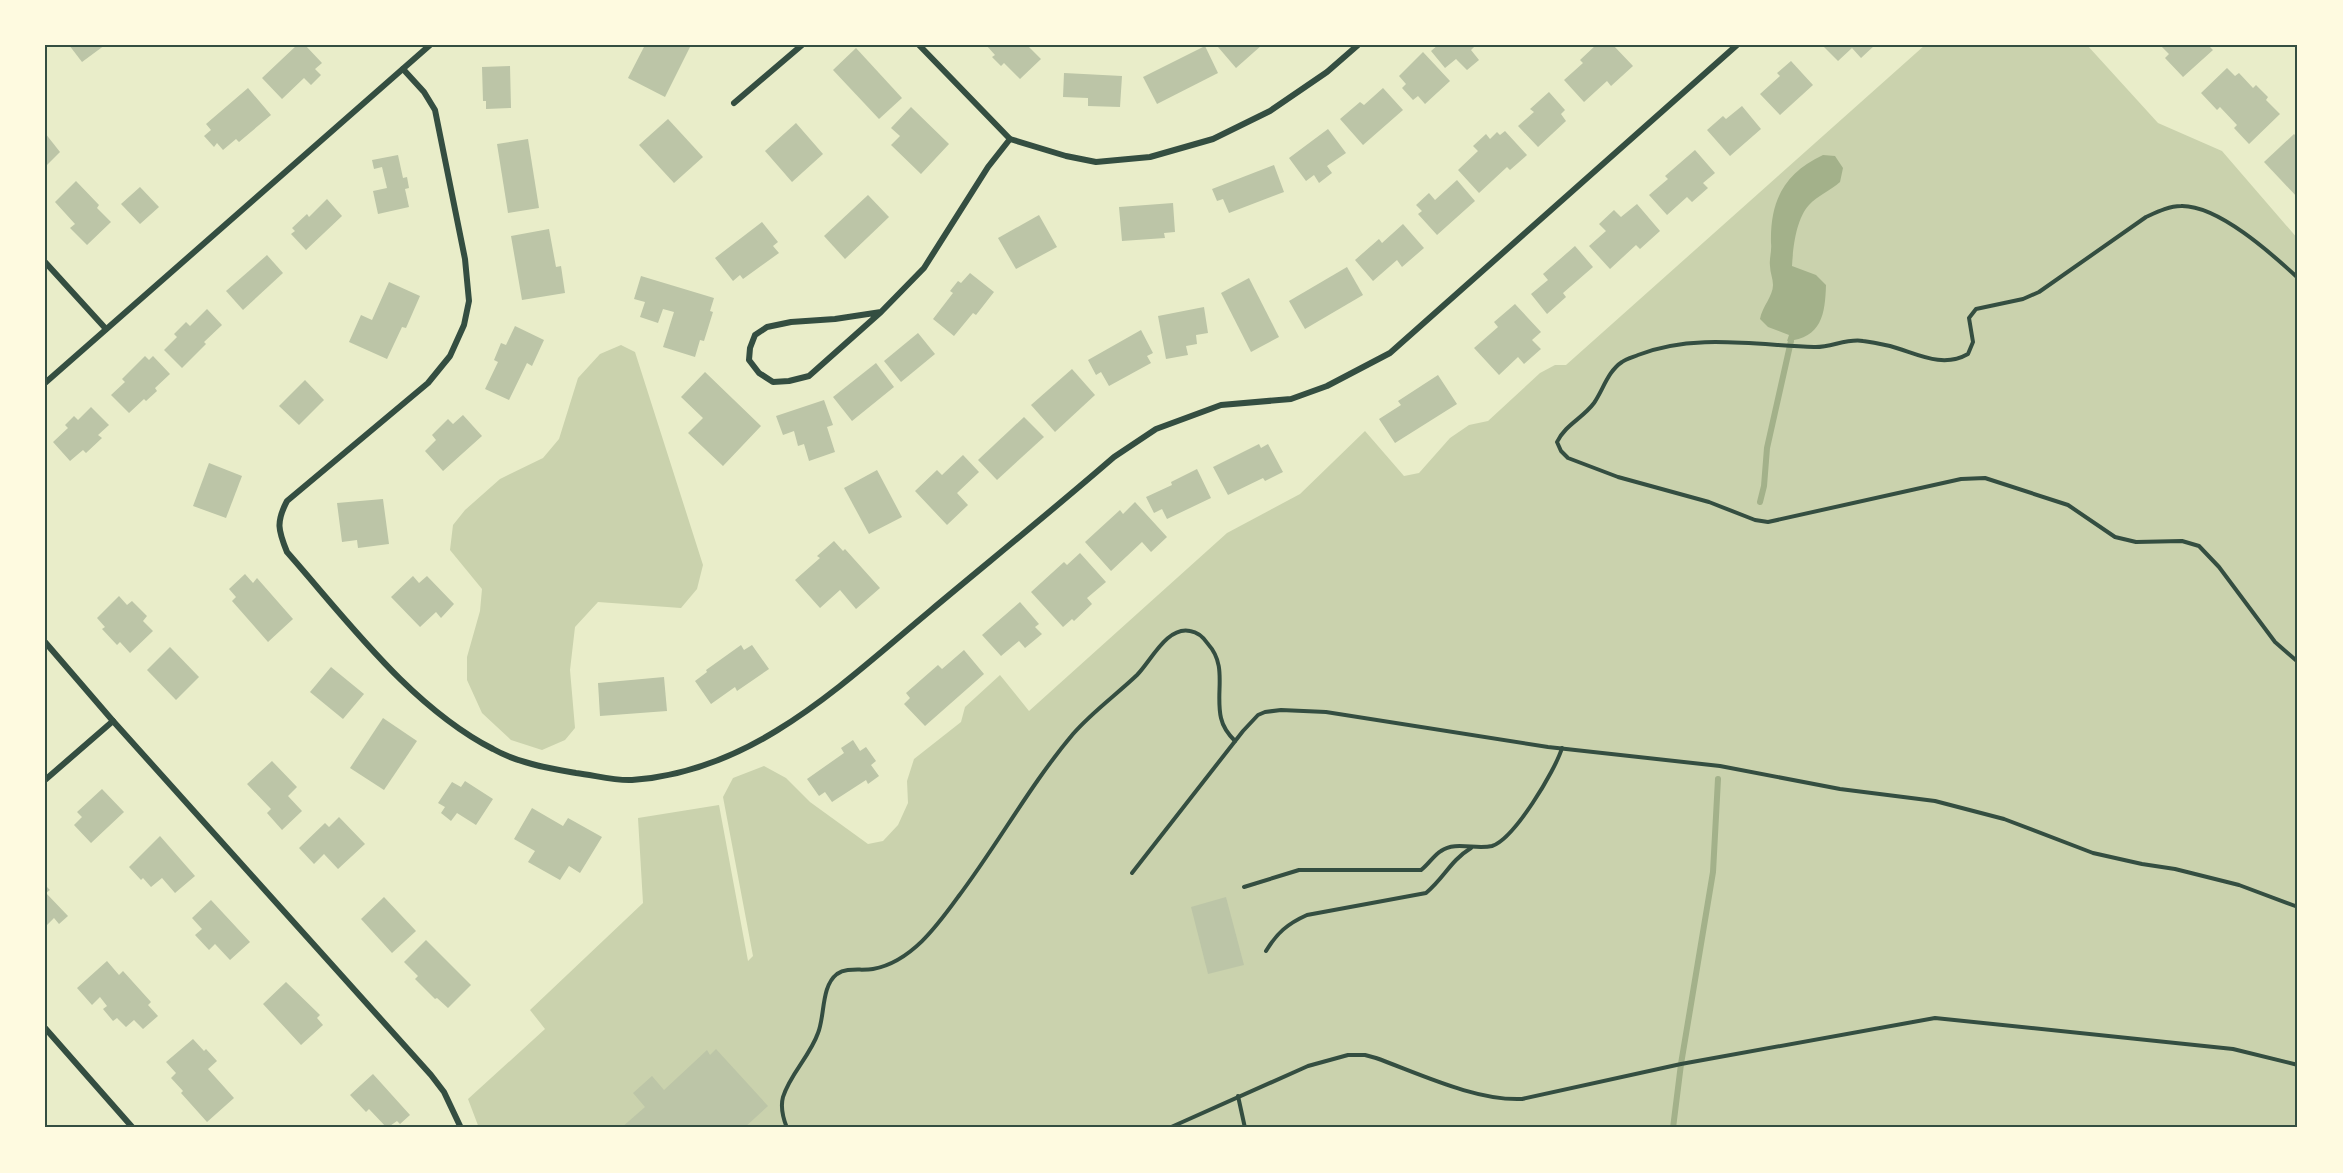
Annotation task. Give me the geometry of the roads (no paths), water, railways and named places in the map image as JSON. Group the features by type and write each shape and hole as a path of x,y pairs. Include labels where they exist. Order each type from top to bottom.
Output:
{"street":[{"path":"45,383 430,45"},
{"path":"735,103 802,45"},
{"path":"919,45 1010,139 1066,156 1096,162 1150,157 1213,139 1270,111 1328,72 1358,45"},
{"path":"403,69 424,92 435,110 465,259 468,301 464,325 450,356 428,383 287,501 279,515 279,532 287,552 375,652 411,688 452,723 494,750 542,767 630,780 676,773 713,763 785,727 844,682 1114,457 1156,429 1221,405 1291,399 1327,386 1390,353 1737,45"},
{"path":"881,312 835,319 791,322 767,327 755,335 750,348 749,360 759,373 773,382 809,376 881,312 924,268 988,167 1010,139"},
{"path":"45,262 106,329"},
{"path":"45,642 113,721 431,1075 444,1092 461,1128"},
{"path":"45,780 113,721"},
{"path":"45,1028 133,1128"}],"waterway":[{"path":"1760,502 1764,486 1767,448 1791,341"},
{"path":"1673,1128 1681,1064 1713,872 1718,779"}]}
